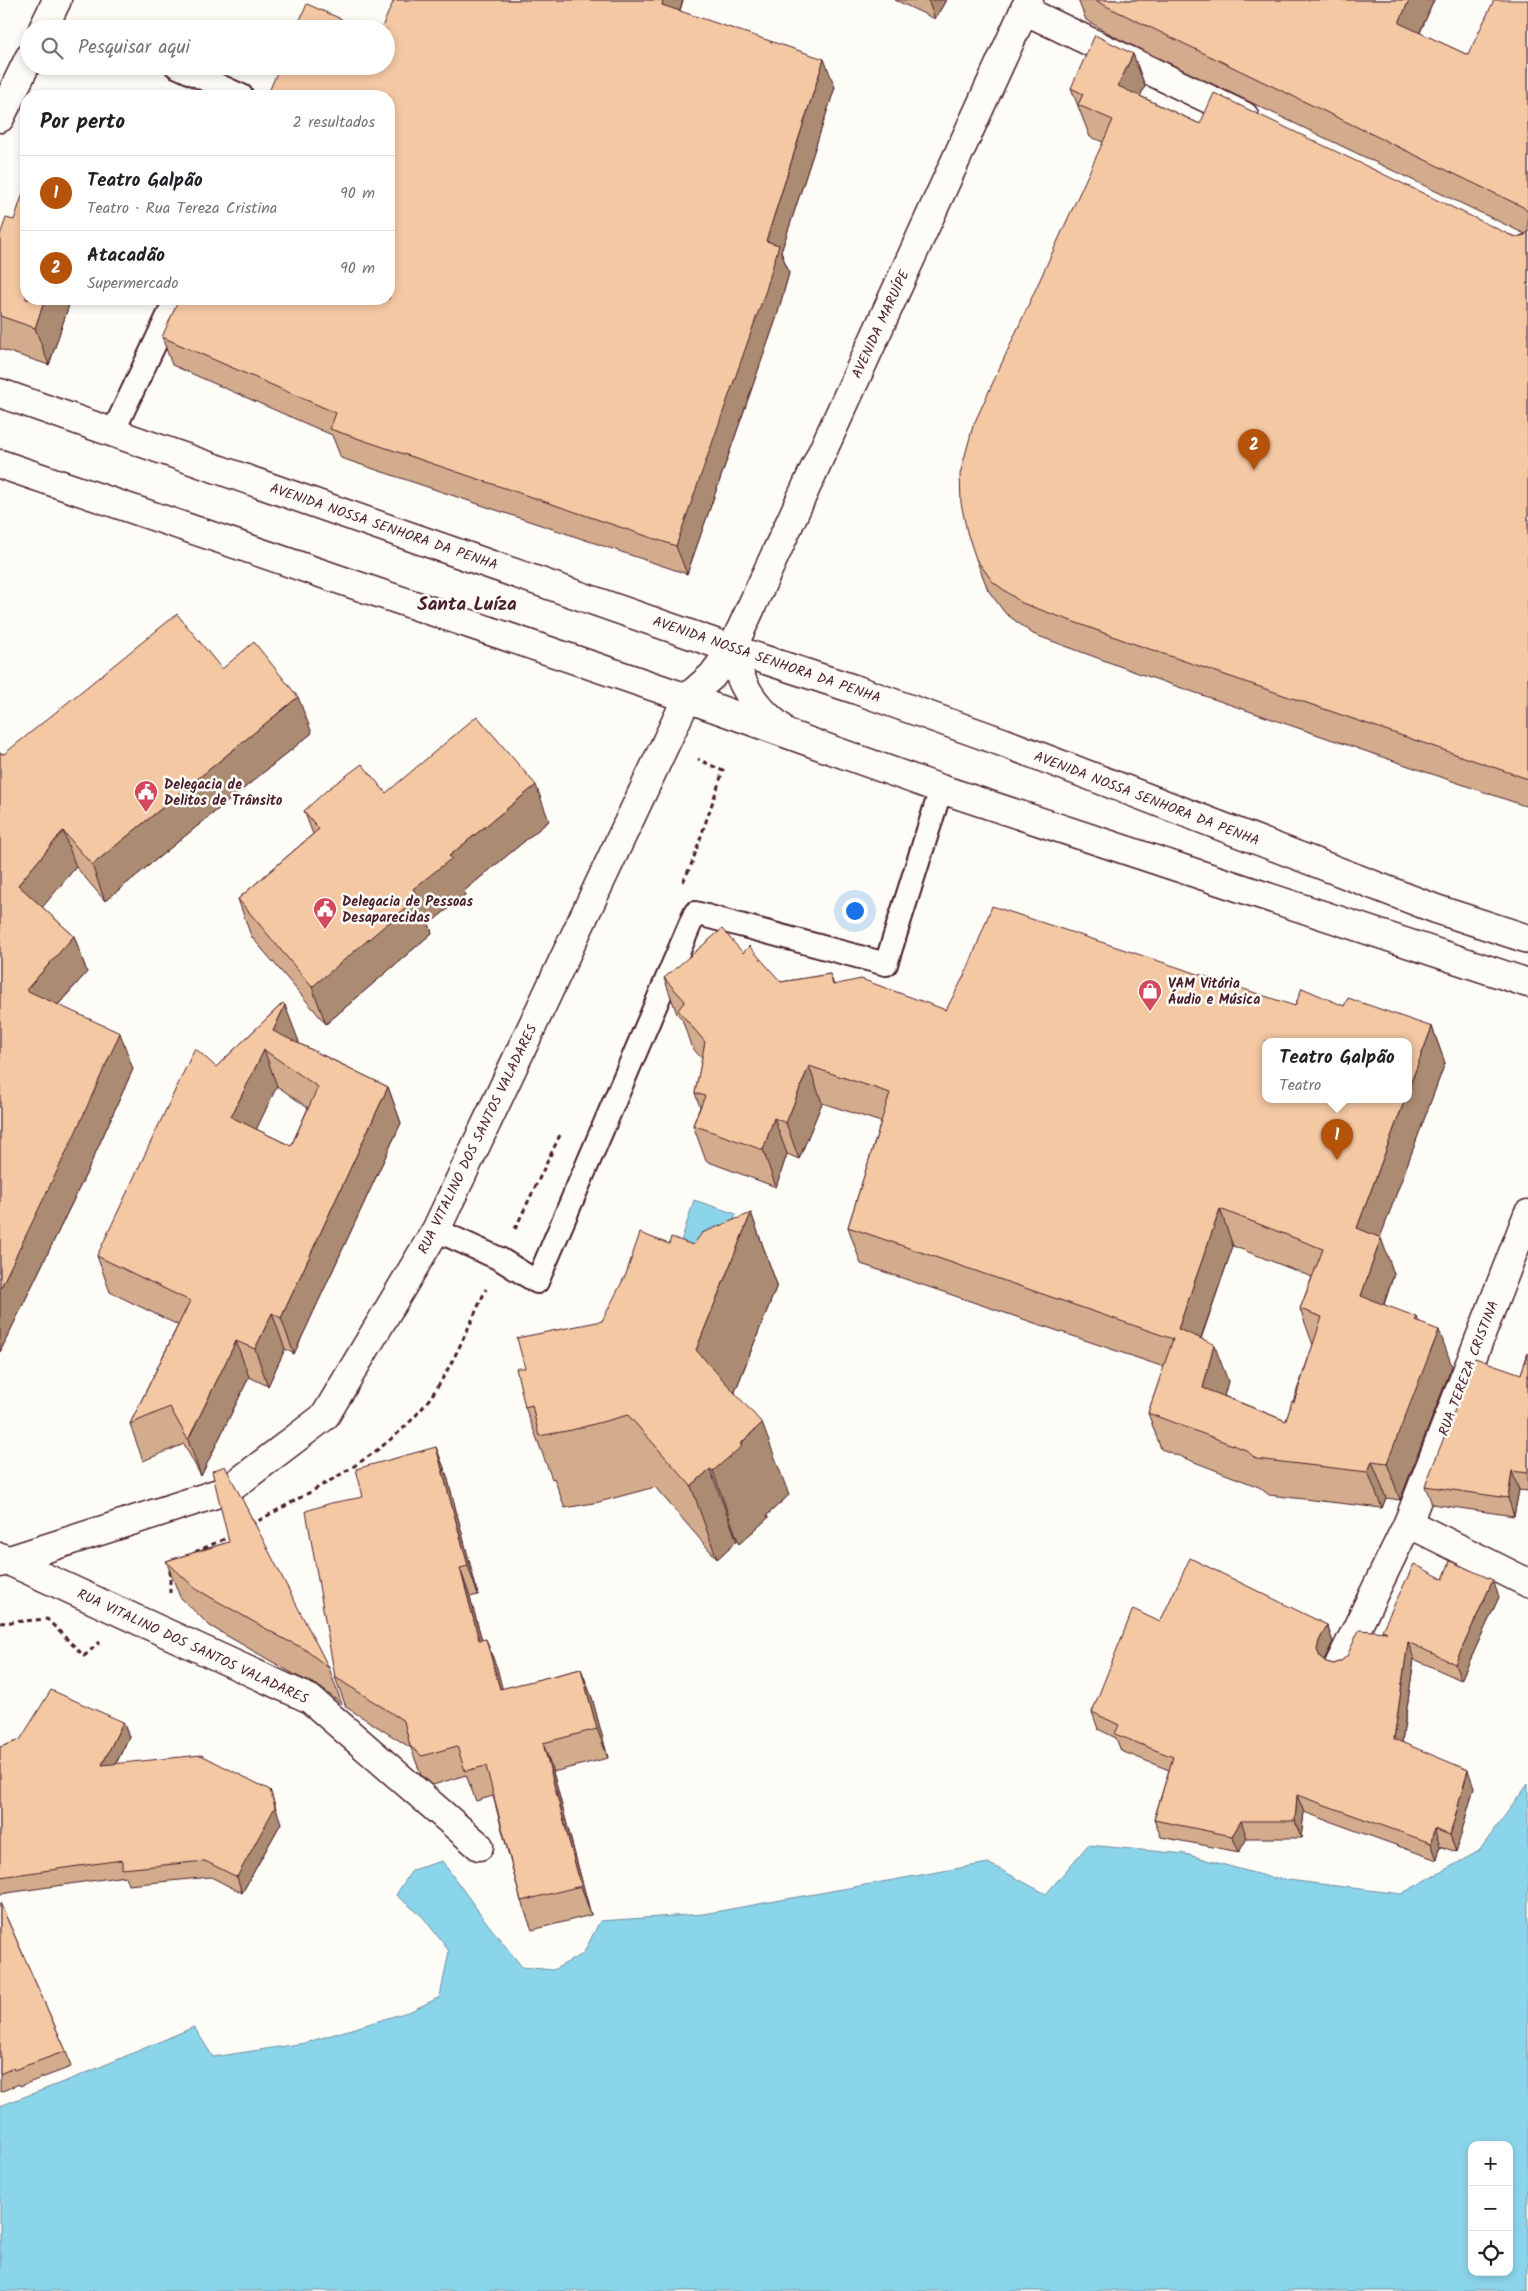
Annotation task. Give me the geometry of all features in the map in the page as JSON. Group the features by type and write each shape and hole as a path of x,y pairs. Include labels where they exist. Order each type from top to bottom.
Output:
{"main road":[{"path":"47,20 57,0"},
{"path":"1027,5 1267,127"},
{"name":"AVENIDA MARUÍPE","path":"687,698 712,676 732,649 1027,5"},
{"path":"0,118 21,75"},
{"name":"AVENIDA NOSSA SENHORA DA PENHA","path":"0,394 732,649 857,690 1005,743 1436,909 1528,940"},
{"path":"2,462 687,698 942,789 1528,983"},
{"path":"732,649 737,670 745,690 756,706 789,734"},
{"name":"RUA VITALINO DOS SANTOS VALADARES","path":"3,1560 228,1490 325,1416 436,1230 687,698"},
{"name":"RUA TEREZA CRISTINA","path":"1339,1665 1408,1523 1528,1214"},
{"path":"1408,1523 1528,1583"},
{"name":"RUA VITALINO DOS SANTOS VALADARES","path":"3,1560 310,1699 479,1846"}],"lane":[{"path":"196,75 229,90"},
{"path":"113,432 173,305"},
{"path":"436,1230 500,1259 537,1282 695,913 886,964 942,789"}],"path":[{"path":"679,890 692,863 723,771"},
{"path":"243,1530 353,1466 394,1437 420,1412 451,1364 566,1124"},
{"path":"186,1556 235,1534"}],"water":[{"path":"694,1200 736,1214 715,1273 675,1261"},
{"path":"1528,1784 1528,2291 0,2291 0,2106 79,2076 194,2027 213,2057 305,2043 411,2011 440,1997 449,1951 423,1917 396,1895 412,1870 442,1861 522,1967 553,1970 583,1954 600,1921 703,1914 988,1863 1046,1894 1088,1845 1185,1854 1272,1878 1401,1894 1479,1851"}],"building":[{"path":"394,0 663,0 662,5 824,59 766,241 779,245 766,290 676,546 330,429 336,413 162,337 176,305 395,305 395,90 270,90 276,75 395,75 395,20 385,20"},
{"path":"1095,0 1409,0 1399,23 1468,55 1494,0 1528,0 1528,212 1523,207"},
{"path":"307,4 343,20 300,20"},
{"path":"1095,35 1133,54 1118,86 1200,124 1214,93 1510,235 1517,237 1525,235 1528,231 1528,779 1126,641 1022,603 993,582 976,559 967,532 961,503 960,474 973,426 1113,120 1078,105 1083,94 1071,88"},
{"path":"20,202 20,305 43,305 35,328 0,316 0,235 6,218 14,220"},
{"path":"177,614 222,669 254,642 298,697 92,865 63,831 18,885 74,936 26,990 120,1033 73,1138 0,1289 0,753 4,754"},
{"path":"477,716 536,785 449,856 452,858 413,889 419,897 312,987 238,899 319,829 304,811 328,789 362,764 386,793"},
{"path":"992,906 1295,1006 1302,988 1344,1006 1348,998 1432,1027 1412,1080 1412,1038 1262,1038 1262,1103 1404,1103 1357,1228 1381,1238 1361,1296 1417,1317 1415,1321 1439,1330 1387,1463 1372,1461 1368,1472 1256,1459 1246,1450 1148,1413 1173,1339 848,1227 890,1093 809,1066 786,1123 774,1118 763,1150 693,1125 705,1096 695,1093 705,1042 678,1010 685,1001 664,978 722,929 743,953 749,946 781,982 830,974 833,985 861,979 946,1010 968,968","holes":["1220,1209 1323,1249 1300,1309 1322,1317 1286,1421 1203,1388 1214,1344 1178,1329"]},
{"path":"283,1003 285,1005 273,1031 388,1087 281,1318 272,1313 255,1349 236,1341 188,1440 170,1407 130,1424 190,1301 97,1256 195,1048 216,1067","holes":["264,1050 318,1087 291,1146 231,1117"]},
{"path":"751,1213 696,1350 762,1423 740,1444 742,1446 713,1471 710,1469 691,1486 628,1415 572,1430 539,1436 532,1405 525,1407 516,1368 525,1368 517,1338 602,1321 626,1274 640,1233 669,1244 671,1237 693,1245 702,1233"},
{"path":"1528,1353 1528,1473 1512,1471 1508,1498 1425,1486 1475,1358 1521,1374"},
{"path":"436,1447 468,1566 460,1568 479,1640 486,1639 500,1689 581,1669 597,1729 543,1743 581,1886 521,1901 486,1766 465,1771 457,1746 422,1756 410,1746 404,1721 335,1677 306,1511 331,1503 363,1497 356,1469"},
{"path":"225,1466 329,1668 303,1648 196,1589 166,1561 229,1542 212,1471"},
{"path":"1190,1558 1327,1625 1317,1650 1320,1657 1326,1662 1334,1664 1347,1656 1359,1630 1387,1632 1382,1630 1414,1564 1443,1579 1450,1561 1493,1580 1455,1664 1408,1642 1394,1739 1468,1770 1450,1835 1434,1829 1431,1843 1297,1795 1295,1821 1241,1821 1232,1836 1154,1820 1173,1757 1115,1734 1119,1725 1092,1712 1133,1609 1160,1622"},
{"path":"51,1690 123,1722 102,1765 201,1755 270,1790 275,1807 237,1877 205,1861 122,1869 122,1860 0,1877 0,1747 20,1740"},
{"path":"0,1903 66,2051 0,2074"}],"place":[{"name":"Atacadão","path":"1254,470"},
{"name":"Delegacia de Delitos de Trânsito","path":"146,813"},
{"name":"Delegacia de Pessoas Desaparecidas","path":"325,930"},
{"name":"VAM Vitória Áudio e Música","path":"1150,1012"},
{"name":"Teatro Galpão","path":"1337,1160"}],"district":[{"name":"Santa Luíza","path":"467,603"}]}
